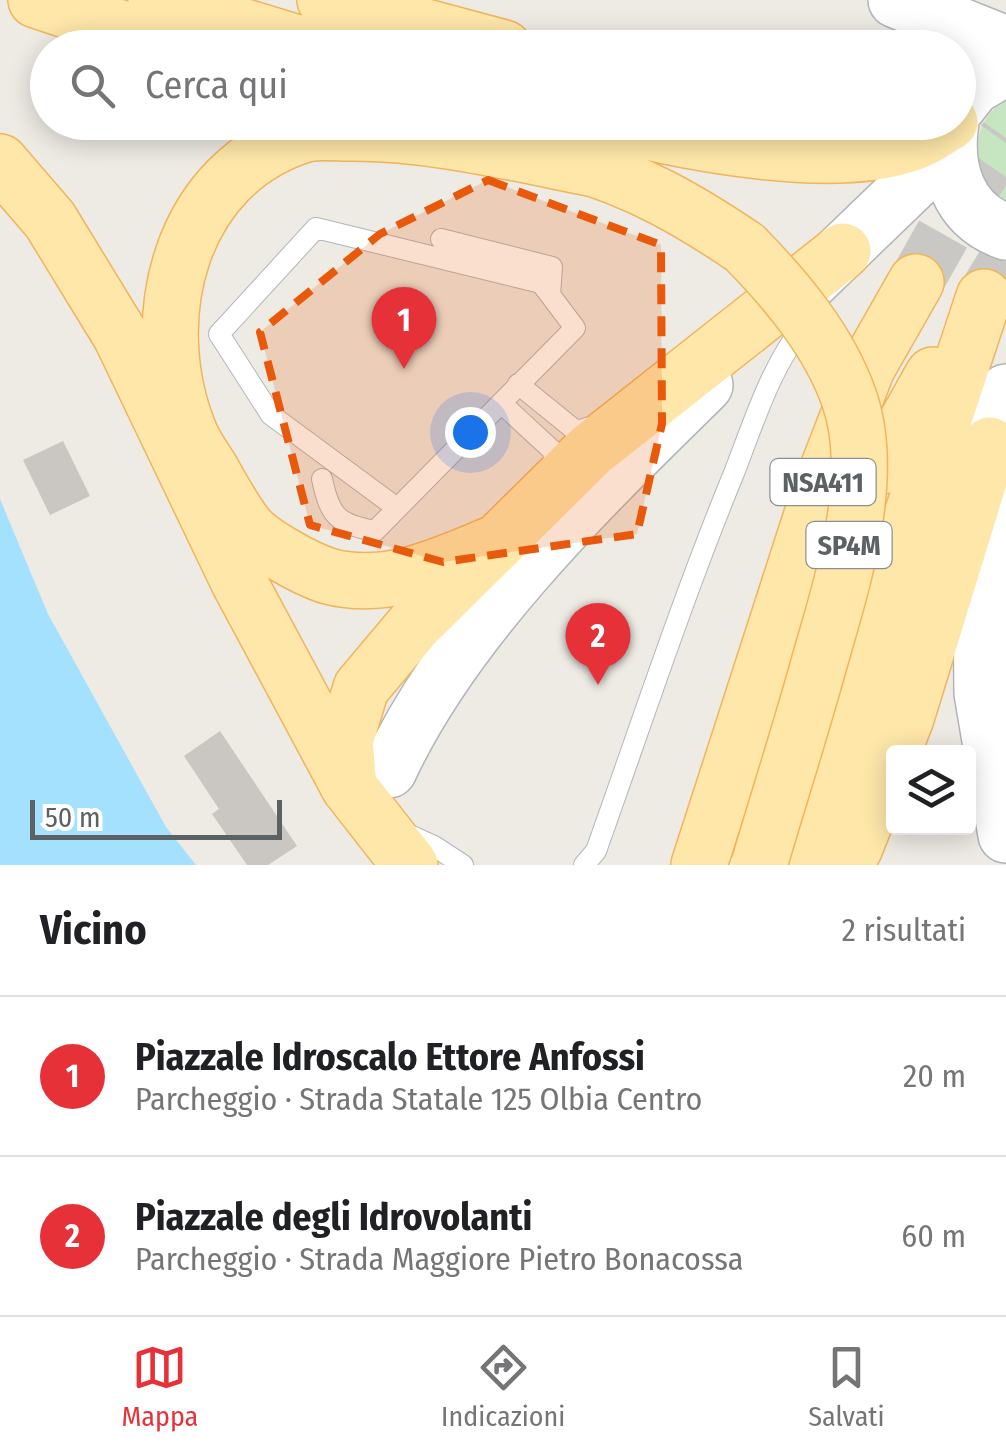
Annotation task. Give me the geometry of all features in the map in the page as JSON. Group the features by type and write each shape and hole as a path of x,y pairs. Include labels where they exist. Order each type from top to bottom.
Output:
{"main road":[{"path":"36,0 126,30"},
{"path":"156,0 255,30"},
{"path":"324,0 436,30"},
{"path":"293,140 251,158 210,200 185,244 170,325 174,378 190,434 247,528 285,556 328,576 386,580 433,569 496,543"},
{"path":"503,140 781,155 876,153 920,140"},
{"name":"SP4M","path":"558,140 606,147 680,205 746,248 787,292 850,398 858,452 857,506 838,595 758,865"},
{"path":"0,162 50,220 121,336 240,582 371,792"},
{"path":"410,865 345,741 361,688 414,625 561,479 637,413 843,265"},
{"name":"NSA411","path":"699,865 822,484 868,368 916,282"},
{"name":"NSA411","path":"815,865 908,528 984,298 930,379 882,466"},
{"path":"844,865 906,718 990,445"}],"street":[{"path":"877,0 908,30"},
{"path":"896,0 971,30"},
{"path":"976,32 1006,44"},
{"path":"976,84 1006,67"},
{"path":"371,792 442,675 513,584 658,432 843,265 940,140"},
{"path":"952,140 952,177 971,213"},
{"path":"1006,392 990,445 981,589 982,693 1006,834"}],"lane":[{"path":"843,265 911,215"},
{"path":"322,479 327,506 346,526 375,531 575,328 541,283 316,228 219,334 270,415 397,508"},
{"path":"441,239 552,266 550,295"},
{"path":"584,865 596,852 703,549 773,377 794,338 818,309"},
{"path":"518,384 576,431 637,413"},
{"path":"501,403 552,450 561,479"},
{"path":"371,792 434,846 463,865"}],"highlighted area":[{"path":"488,180 661,245 662,424 637,534 443,562 310,525 260,332 380,234"}],"green space":[{"path":"1006,100 1006,200 985,178 978,150 985,121"}],"water":[{"path":"0,499 48,614 166,827 196,865 0,865"}],"building":[{"path":"63,441 90,496 50,515 23,460"},
{"path":"220,731 297,846 268,865 247,865 212,814 219,809 184,756"}],"tunnel":[{"path":"916,282 960,204 1006,138"},
{"path":"984,297 1006,261"}],"place":[{"name":"Piazzale Idroscalo Ettore Anfossi","path":"404,369"},
{"name":"Piazzale degli Idrovolanti","path":"598,685"}]}
